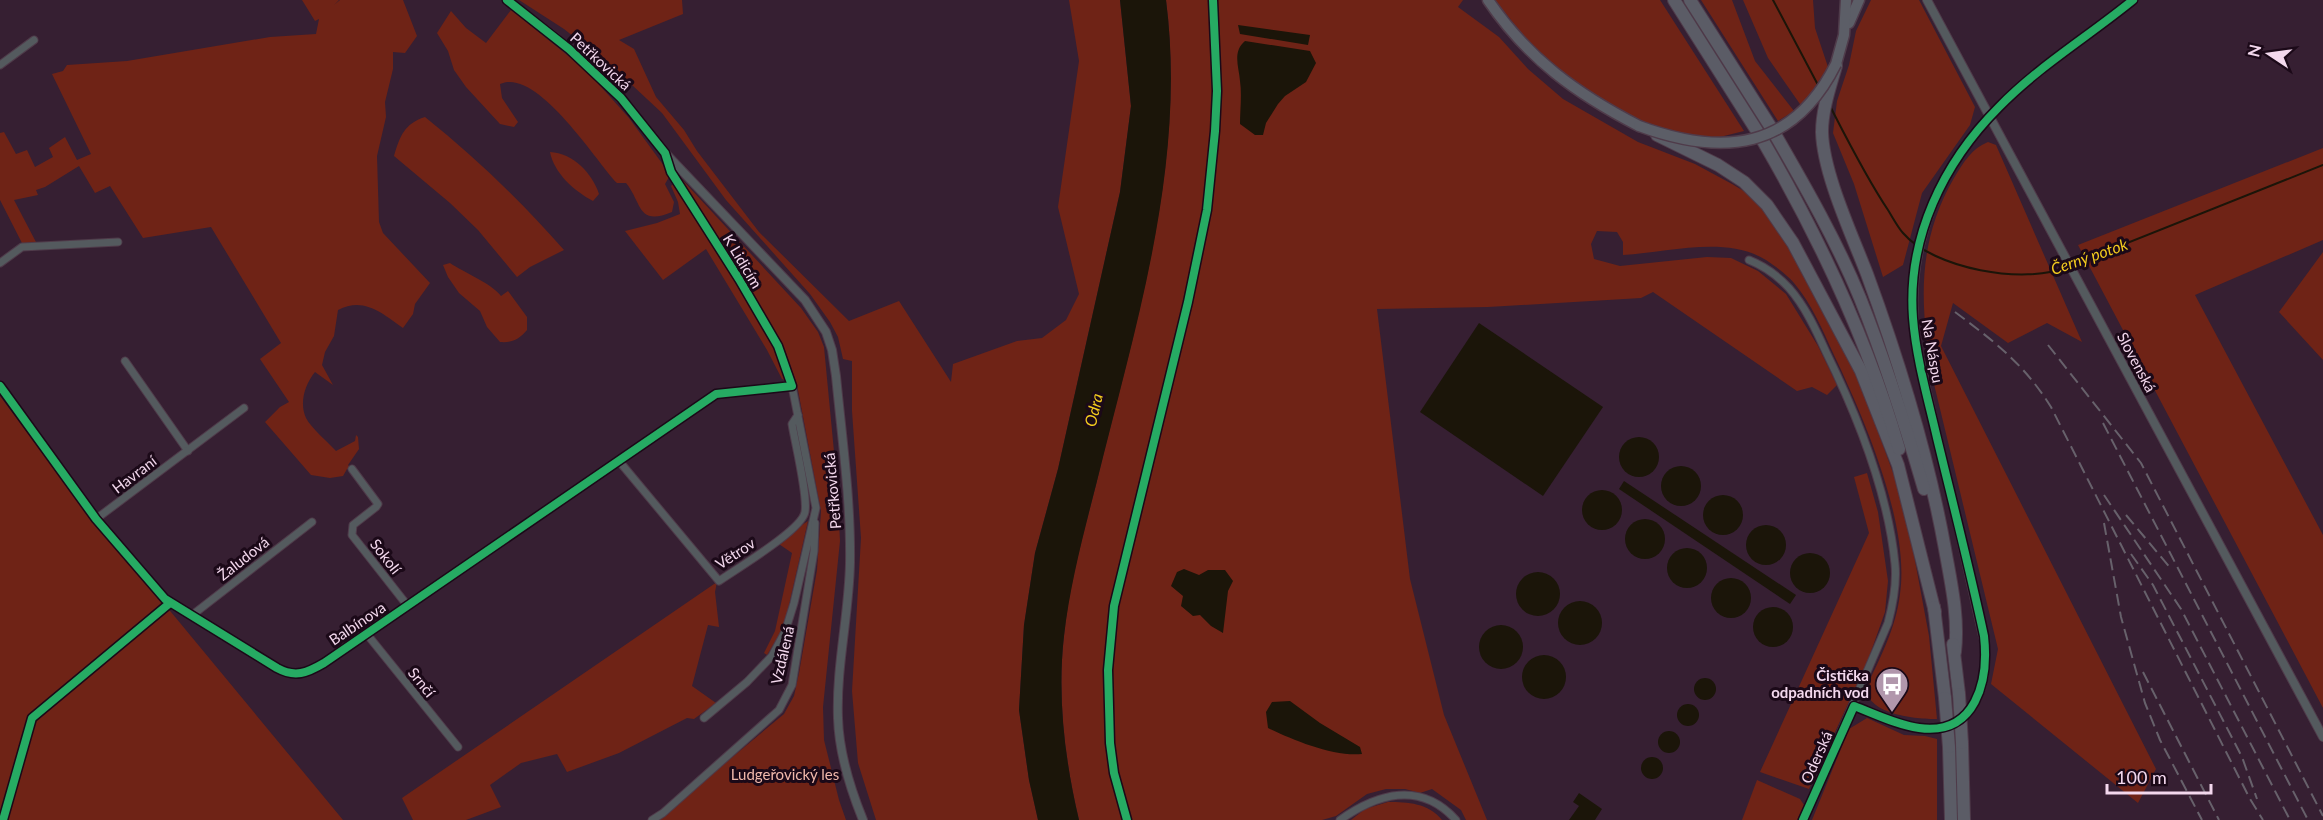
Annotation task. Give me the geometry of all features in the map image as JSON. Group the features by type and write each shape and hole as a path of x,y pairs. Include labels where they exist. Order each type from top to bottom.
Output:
{"highway":[{"path":"1488,0 1516,36 1550,70 1584,96 1732,173 1767,205 1793,243 1861,371 1898,465 1935,612"},
{"path":"1674,0 1760,136 1809,225 1848,304 1888,411 1914,504 1935,612 1946,698 1951,820"},
{"path":"1690,0 1773,131 1806,188 1859,296 1897,397 1926,494 1954,652 1962,743 1964,820"},
{"path":"1844,34 1846,0"},
{"path":"1859,0 1844,34 1825,108 1822,133 1825,157 1891,340 1910,402 1938,511 1952,588 1958,629 1954,652"},
{"path":"1639,126 1681,140 1713,144 1746,141 1763,136 1805,110 1827,81 1836,64"}],"street":[{"name":"Petřkovická","path":"507,0 556,38 598,75 627,105 665,153 810,305 823,324 831,345 837,389 850,553 838,722 845,768 863,820"},
{"name":"Slovenská","path":"1927,0 2323,737"},
{"name":"Na Náspu","path":"1967,712 1977,701 1981,690 1985,647 1917,346 1913,311 1916,263 1925,224 1936,194 1952,164 1965,145 1990,117 2037,73 2133,0"},
{"path":"0,65 34,39"},
{"name":"K Lidicím","path":"665,153 672,172 739,279 777,346 792,386 816,508 785,632 772,656 747,682 704,718"},
{"path":"0,263 22,247 118,242"},
{"path":"1749,260 1771,272 1784,283 1809,318 1853,409 1884,507 1895,564 1893,602 1885,632 1854,706 1911,727 1941,728"},
{"path":"125,361 188,451"},
{"name":"Balbínova","path":"0,386 96,519 165,599 277,668 291,674 311,670 716,394 792,386"},
{"name":"Havraní","path":"96,519 244,408"},
{"name":"Větrov","path":"619,461 719,581 797,527 805,513 805,497 792,424 798,415"},
{"name":"Sokolí","path":"352,469 378,504 353,525 352,535 408,605"},
{"name":"Vzdálená","path":"652,820 688,792 779,710 792,685 814,551 816,508"},
{"name":"Žaludová","path":"191,616 312,522"},
{"name":"Srnčí","path":"366,633 458,747"},
{"name":"Oderská","path":"1803,820 1854,706"},
{"path":"1340,820 1366,803 1382,797 1403,795 1433,802 1456,820"}],"green space":[{"path":"302,0 339,0 334,5 340,0 403,0 417,36 405,53 393,52 393,69 385,102 386,117 377,156 379,222 383,233 430,283 415,304 413,314 403,328 373,308 356,305 338,310 334,336 325,352 322,365 333,385 315,372 308,382 303,400 308,422 336,451 355,441 356,435 358,437 359,449 348,465 351,468 347,469 343,476 330,478 311,475 265,422 280,407 289,402 260,359 281,343 211,227 143,238 110,186 95,193 79,166 36,190 38,195 14,200 37,244 23,245 0,200 0,133 4,132 16,154 27,150 35,167 53,157 49,148 65,137 77,160 91,154 52,74 63,71 67,65 127,61 270,37 316,34 319,19 315,21"},
{"path":"519,0 682,0 683,14 619,40 634,49 656,97 684,130 697,151 759,232 849,321 899,301 951,382 953,364 1017,341 1042,338 1066,320 1079,294 1058,207 1079,61 1069,0 1120,0 1131,106 1120,192 1058,469 1035,553 1024,625 1019,710 1029,780 1038,820 876,820 858,763 852,691 861,538 852,411 852,361 843,359 838,337 810,294 726,200 662,113 617,71 564,29"},
{"path":"1166,0 1463,0 1458,7 1499,37 1528,69 1563,99 1638,142 1695,164 1747,193 1770,217 1831,320 1861,385 1896,481 1913,550 1929,636 1937,719 1917,718 1884,710 1869,697 1866,688 1887,642 1898,607 1901,566 1898,536 1882,472 1871,440 1821,327 1800,291 1777,268 1750,253 1733,248 1696,247 1623,255 1623,242 1617,232 1597,231 1591,244 1594,259 1620,266 1707,257 1731,258 1758,271 1786,294 1818,346 1837,385 1827,395 1812,387 1797,391 1653,292 1641,298 1488,307 1377,309 1410,579 1444,715 1487,820 1466,820 1461,810 1432,789 1420,793 1405,789 1386,789 1367,794 1336,816 1322,820 1079,820 1070,775 1062,705 1064,636 1077,560 1140,306 1163,184 1169,123 1171,62"},
{"path":"1495,0 1660,0 1744,131 1716,138 1692,137 1656,128 1619,112 1576,85 1526,39"},
{"path":"1701,0 1732,0 1755,61 1794,111 1778,121"},
{"path":"1743,0 1813,0 1815,28 1828,67 1802,107 1768,58"},
{"path":"1871,0 1919,0 1975,107 1970,125 1922,193 1903,265 1883,277 1854,184 1833,133 1837,101 1849,65 1856,31"},
{"path":"511,10 586,70 629,118 664,166 669,177 665,184 674,202 672,212 661,216 646,214 626,183 617,183 564,118 531,89 515,82 500,84 502,98 518,122 514,127 500,124 466,87 454,70 448,51 437,33 451,11 466,28 486,43"},
{"path":"425,117 497,180 564,250 530,267 517,277 478,230 394,156 404,132 412,123"},
{"path":"1988,142 1996,145 2082,342 2047,323 2008,343 1953,303 1941,346 2156,769 2138,803 1991,684 1998,649 1934,384 1924,304 1927,253 1932,228 1941,203 1964,162 1977,148"},
{"path":"2323,148 2323,240 2195,295 2323,535 2323,708 2078,245"},
{"path":"550,152 566,156 581,166 592,179 599,194 593,201 566,181 552,160"},
{"name":"Ludgeřovický les","path":"676,173 801,308 818,332 824,347 840,541 823,707 824,740 846,820 657,820 784,714 794,696 817,570 821,511 797,385 785,350"},
{"path":"673,184 761,323 775,350 785,380 782,379 706,249 663,280 625,231 657,223 680,214 671,186"},
{"path":"2323,252 2323,360 2279,312"},
{"path":"450,263 484,282 501,296 508,291 527,317 527,330 515,340 500,342 487,327 480,311 459,293 448,277 443,265"},
{"path":"0,396 70,490 343,820 0,820"},
{"path":"1867,473 1878,512 1888,581 1885,612 1868,660 1809,789 1760,772 1869,533 1854,477"},
{"path":"808,521 784,627 767,655 764,653 775,631 792,553 776,542"},
{"path":"717,582 715,592 719,627 708,625 692,686 716,703 694,719 687,718 619,753 567,772 557,754 521,763 490,785 501,807 466,820 413,820 402,798"},
{"path":"1867,718 1904,735 1937,739 1937,820 1812,820 1849,729"},
{"path":"1757,780 1800,799 1804,805 1797,820 1742,820"},
{"path":"1388,802 1410,803 1424,807 1442,820 1351,820 1365,809"}],"water":[{"name":"Odra","path":"1120,0 1166,0 1171,61 1170,122 1164,182 1142,303 1078,558 1064,636 1062,705 1070,775 1079,820 1038,820 1029,780 1019,710 1024,625 1035,553 1058,469 1120,192 1131,106"},
{"path":"1238,25 1310,35 1308,45 1240,34"},
{"path":"1245,41 1310,51 1316,63 1306,82 1285,96 1278,104 1266,123 1263,135 1255,135 1240,124 1241,92 1237,55"},
{"path":"1479,323 1603,407 1543,496 1420,412"},
{"path":"1639,437 1647,438 1653,443 1658,449 1658,465 1653,471 1647,476 1639,477 1631,476 1625,471 1620,465 1619,457 1620,449 1625,443 1631,438"},
{"path":"1681,466 1689,467 1695,472 1700,478 1700,494 1695,500 1689,505 1681,506 1673,505 1667,500 1662,494 1661,486 1662,478 1667,472 1673,467"},
{"path":"1624,481 1796,595 1790,604 1619,489"},
{"path":"1602,490 1610,491 1616,496 1621,502 1621,518 1616,524 1610,529 1602,530 1594,529 1588,524 1583,518 1582,510 1583,502 1588,496 1594,491"},
{"path":"1723,495 1731,496 1737,501 1742,507 1742,523 1737,529 1731,534 1723,535 1715,534 1709,529 1704,523 1703,515 1704,507 1709,501 1715,496"},
{"path":"1645,519 1653,520 1659,525 1664,531 1664,547 1659,553 1653,558 1645,559 1637,558 1631,553 1626,547 1625,539 1626,531 1631,525 1637,520"},
{"path":"1766,525 1774,526 1780,531 1785,537 1785,553 1780,559 1774,564 1766,565 1758,564 1752,559 1747,553 1746,545 1747,537 1752,531 1758,526"},
{"path":"1687,548 1695,549 1701,554 1706,560 1706,576 1701,582 1695,587 1687,588 1679,587 1673,582 1668,576 1667,568 1668,560 1673,554 1679,549"},
{"path":"1810,553 1818,554 1824,559 1829,565 1829,581 1824,587 1818,592 1810,593 1802,592 1796,587 1791,581 1790,573 1791,565 1796,559 1802,554"},
{"path":"1184,569 1199,575 1208,570 1225,570 1233,581 1228,591 1223,633 1211,626 1200,615 1193,616 1181,606 1183,596 1171,586 1177,572"},
{"path":"1538,572 1554,578 1560,594 1554,610 1538,616 1522,610 1516,594 1522,578"},
{"path":"1731,578 1739,579 1745,584 1750,590 1750,606 1745,612 1739,617 1731,618 1723,617 1717,612 1712,606 1711,598 1712,590 1717,584 1723,579"},
{"path":"1580,601 1596,607 1602,623 1596,639 1580,645 1564,639 1558,623 1564,607"},
{"path":"1773,607 1781,608 1787,613 1792,619 1792,635 1787,641 1781,646 1773,647 1765,646 1759,641 1754,635 1753,627 1754,619 1759,613 1765,608"},
{"path":"1501,625 1517,631 1523,647 1517,663 1501,669 1485,663 1479,647 1485,631"},
{"path":"1544,655 1560,661 1566,677 1560,693 1544,699 1528,693 1522,677 1528,661"},
{"path":"1705,678 1713,681 1716,689 1713,697 1705,700 1697,697 1694,689 1697,681"},
{"path":"1290,701 1320,723 1360,747 1362,754 1327,750 1268,728 1266,712 1272,702"},
{"path":"1688,704 1696,707 1699,715 1696,723 1688,726 1680,723 1677,715 1680,707"},
{"path":"1669,731 1677,734 1680,742 1677,750 1669,753 1661,750 1658,742 1661,734"},
{"path":"1652,757 1660,760 1663,768 1660,776 1652,779 1644,776 1641,768 1644,760"},
{"path":"1579,793 1602,809 1595,820 1569,820 1579,806 1573,802"}],"waterway":[{"name":"Černý potok","path":"1773,0 1818,85"},
{"name":"Černý potok","path":"1830,106 1895,222 1917,246 1957,264 2004,274 2049,272 2067,267"},
{"name":"Černý potok","path":"2072,265 2323,165"}],"railway":[{"path":"1955,312 2008,355 2030,378 2051,407 2250,799 2263,820"},
{"path":"2048,345 2141,463 2323,816"},
{"path":"2103,423 2308,820"},
{"path":"2104,495 2181,609 2290,820"},
{"path":"2126,515 2172,570"},
{"path":"2104,523 2121,617 2145,703 2160,740 2202,820"},
{"path":"2131,554 2153,585 2242,757 2257,799"},
{"path":"2143,672 2219,820"}],"cycle path":[{"path":"0,386 96,519 165,599 277,668 290,673 306,672 324,663 716,394 792,386 778,346 739,279 671,172 665,153 621,98 569,49 507,0"},
{"path":"1127,820 1114,773 1110,743 1108,670 1114,606 1188,302 1207,210 1217,91 1213,0"},
{"path":"1803,820 1854,706 1903,724 1919,728 1938,728 1954,723 1966,714 1975,702 1984,670 1984,636 1917,348 1913,318 1916,259 1923,231 1946,177 1961,152 1979,129 2014,92 2133,0"},
{"path":"3,820 32,718 170,603"}],"place":[{"name":"Čistička odpadních vod","path":"1892,713"}]}
